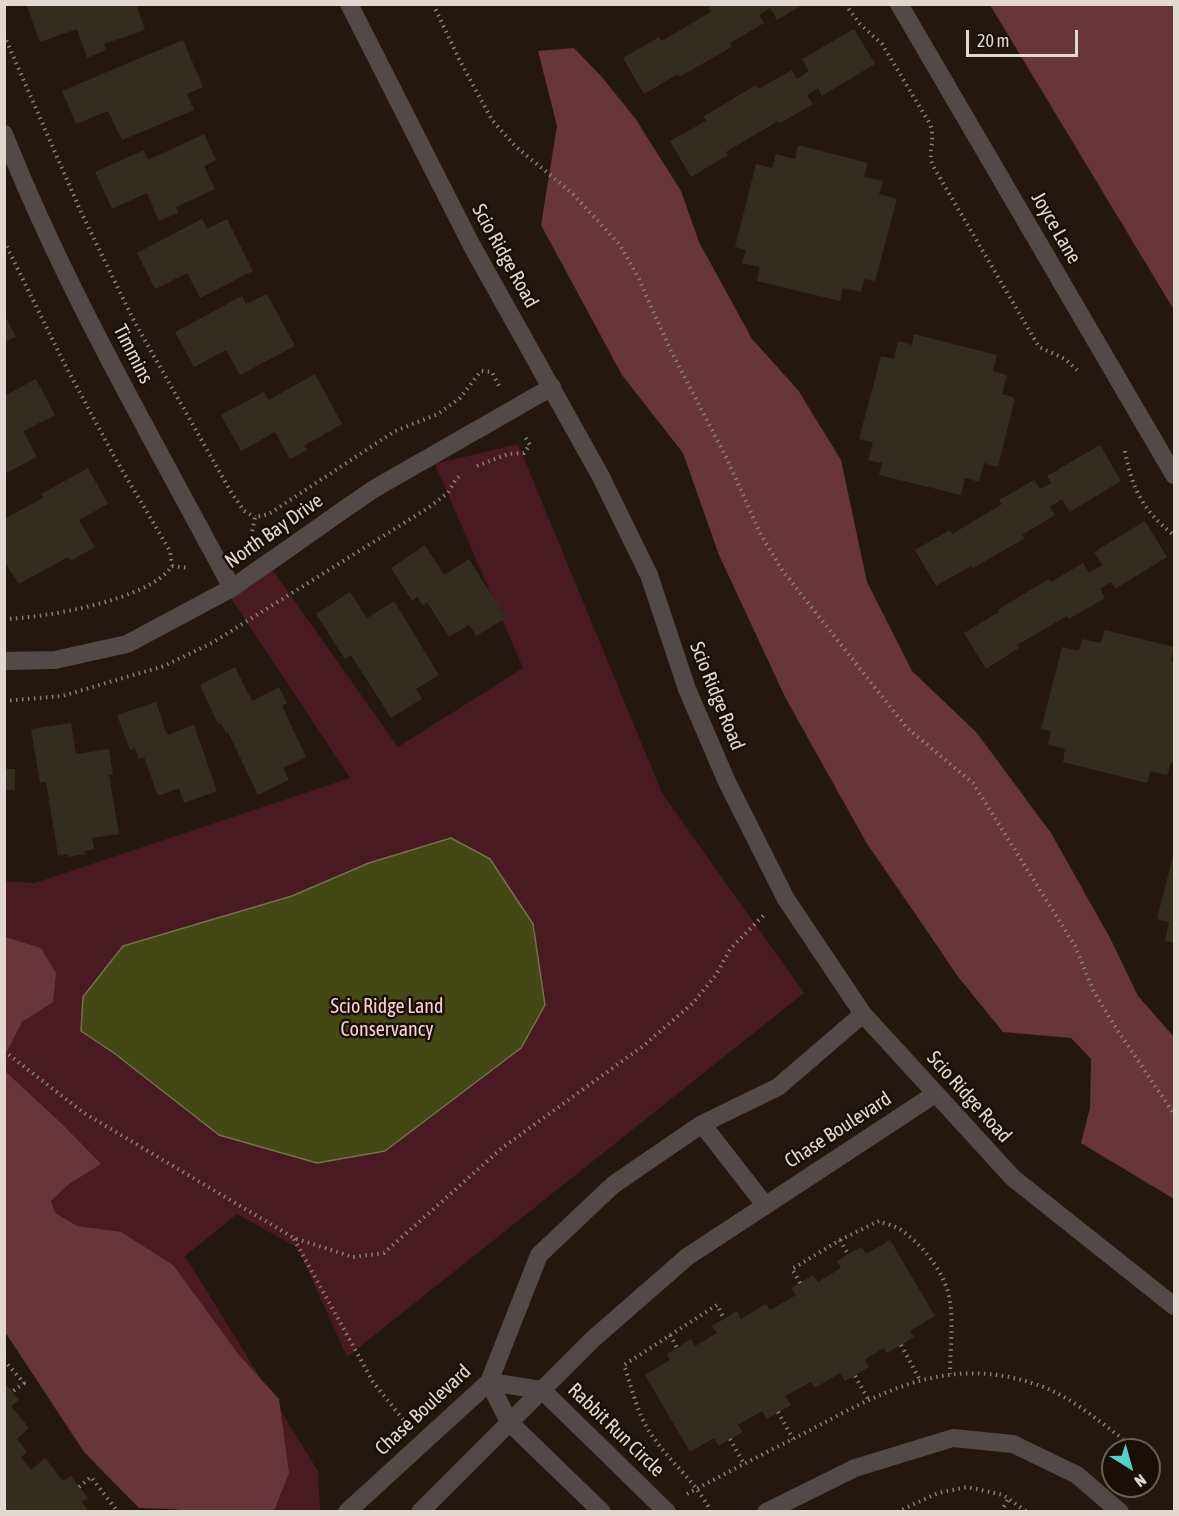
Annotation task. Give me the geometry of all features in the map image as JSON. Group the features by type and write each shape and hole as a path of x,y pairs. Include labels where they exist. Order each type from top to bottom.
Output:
{"street":[{"name":"Scio Ridge Road","path":"349,4 472,246 600,475 649,575 687,689 733,793 786,899 863,1014 1013,1178 1174,1306"},
{"name":"Joyce Lane","path":"899,4 1174,475"},
{"name":"Timmins","path":"4,134 29,198 127,393 232,588"},
{"name":"North Bay Drive","path":"4,661 55,660 127,644 232,588 372,490 552,387"},
{"name":"Chase Boulevard","path":"347,1512 489,1382 539,1255 613,1185 702,1124 778,1087 863,1014"},
{"name":"Chase Boulevard","path":"420,1512 593,1339 687,1257 935,1094"},
{"path":"702,1124 765,1205"},
{"path":"489,1382 509,1422 602,1512"},
{"name":"Rabbit Run Circle","path":"489,1382 542,1390 665,1510"},
{"path":"766,1512 855,1468 953,1438 1013,1444 1077,1474 1120,1512"}],"path":[{"path":"434,4 460,61 492,120 515,146 572,193 620,245 727,459 760,533 782,570 907,728 973,783 1075,946 1093,990 1114,1025 1174,1114"},
{"path":"845,4 860,24 882,44 930,124 934,135 930,157 933,166 1040,347 1065,359 1080,372"},
{"path":"4,35 77,201 134,321 244,511 255,517 269,514 395,431 438,414 460,398 481,371 492,372 511,410"},
{"path":"4,241 74,382 115,458 170,551 172,566 167,573 129,594 75,610 4,619"},
{"path":"1122,442 1136,491 1152,516 1174,535"},
{"path":"172,566 192,569 252,536 255,517"},
{"path":"4,1051 84,1113 294,1238 352,1257 384,1253 502,1148 643,1046 693,1003 716,975 731,948 765,913"},
{"path":"800,1283 792,1269 840,1240 879,1221 900,1229 918,1244 947,1288 950,1306 950,1374"},
{"path":"294,1238 373,1382 400,1418"},
{"path":"840,1240 849,1254"},
{"path":"711,1512 705,1498 656,1441 646,1425 624,1365 717,1305 724,1319"},
{"path":"670,1335 677,1347"},
{"path":"901,1345 920,1380"},
{"path":"4,1360 24,1383 12,1392"},
{"path":"665,1510 697,1488 868,1399 920,1380 950,1374 997,1374 1039,1385 1070,1399 1122,1438"},
{"path":"855,1376 868,1399"},
{"path":"778,1412 793,1439"},
{"path":"730,1439 744,1464"},
{"path":"79,1487 91,1477 118,1512"},
{"path":"897,1512 938,1493 967,1487 1003,1495 1027,1512"},
{"path":"1001,1512 1008,1499"}],"green space":[{"name":"Scio Ridge Land Conservancy","path":"518,444 662,793 804,993 347,1357 298,1248 237,1214 185,1256 318,1471 320,1511 168,1511 167,1506 5,1296 5,881 35,883 350,778 229,595 271,568 398,747 523,668 435,464"}],"shaded area":[{"path":"990,5 1174,5 1174,310"},
{"path":"574,48 601,76 635,118 681,191 699,242 752,339 798,390 841,460 867,582 912,671 977,733 1051,833 1110,938 1138,996 1174,1037 1174,1199 1081,1143 1090,1108 1091,1059 1071,1038 1003,1032 959,978 866,842 785,697 719,555 683,453 622,375 541,225 557,126 538,51"},
{"path":"451,838 490,859 533,924 545,1005 521,1048 385,1151 317,1163 219,1135 114,1053 81,1031 83,997 123,946 292,896 369,863"},
{"path":"5,937 41,948 56,973 53,1002 22,1022 5,1055"},
{"path":"4,1070 101,1164 69,1184 51,1201 55,1213 77,1226 121,1232 173,1265 239,1355 279,1399 289,1473 274,1511 184,1512 176,1509 139,1508 84,1452 5,1332"}],"building":[{"path":"26,4 136,4 145,30 104,44 106,50 87,58 77,29 40,42"},
{"path":"715,4 804,4 777,20 770,8 759,15 764,23 730,43 732,47 644,94 623,58 659,37 661,41 711,12 708,8"},
{"path":"854,29 875,64 822,96 818,88 807,95 813,104 780,123 778,121 726,152 728,155 691,177 670,141 706,121 704,116 756,85 758,89 792,70 797,79 809,71 802,59"},
{"path":"183,40 203,87 187,94 194,110 122,140 108,111 76,124 62,91"},
{"path":"204,134 216,160 204,166 215,189 176,207 178,213 159,221 147,193 112,209 95,172 144,150 148,160"},
{"path":"798,145 868,163 864,177 883,181 879,194 897,199 875,281 865,279 861,292 843,288 840,301 757,281 760,267 742,263 746,250 735,247 756,164 772,168 776,154 795,159"},
{"path":"202,219 207,229 227,219 253,271 200,298 187,273 155,289 137,253"},
{"path":"267,294 295,346 240,375 226,350 194,367 175,332 242,296 246,304"},
{"path":"4,314 16,337 4,342"},
{"path":"914,334 997,355 993,371 1007,375 1002,394 1015,398 998,467 984,463 979,482 965,478 961,495 879,475 882,463 868,460 873,442 859,439 881,356 894,359 898,341 912,345"},
{"path":"315,374 342,424 304,446 307,450 290,459 275,432 241,451 221,415 264,392 269,400"},
{"path":"36,379 55,415 23,431 37,457 4,474 4,396"},
{"path":"1100,445 1121,481 1070,512 1062,499 1050,507 1055,515 1022,535 1025,538 972,569 971,566 936,586 915,550 950,530 952,534 1002,504 999,500 1034,480 1040,489 1052,483 1047,476"},
{"path":"88,468 108,504 79,520 95,547 70,561 68,557 19,584 4,561 4,519 43,498 41,494"},
{"path":"1145,521 1167,557 1115,589 1111,582 1100,589 1105,598 1069,619 1067,616 1017,645 1019,648 986,669 964,633 1049,579 1051,582 1083,563 1089,573 1102,565 1094,552"},
{"path":"425,545 444,575 469,559 506,618 476,636 469,625 449,637 427,602 423,605 417,597 412,601 391,568"},
{"path":"350,592 367,618 394,601 439,675 416,689 422,699 391,718 351,655 345,659 316,614"},
{"path":"1105,630 1174,647 1171,661 1174,662 1174,763 1171,762 1167,775 1150,771 1147,783 1063,762 1065,749 1048,744 1051,731 1041,729 1062,647 1079,651 1082,639 1101,643"},
{"path":"235,667 252,701 279,687 287,703 282,706 306,757 283,768 289,780 258,795 228,732 226,733 221,723 218,724 200,685"},
{"path":"156,702 167,735 194,725 217,791 184,803 179,788 158,796 144,757 139,759 135,748 130,750 117,715"},
{"path":"71,723 76,754 109,749 113,775 109,775 119,834 92,838 94,849 84,851 85,854 68,857 67,854 58,856 46,782 40,783 31,729"},
{"path":"5,769 15,769 15,790 5,790"},
{"path":"1174,852 1174,943 1165,941 1169,922 1157,919"},
{"path":"890,1240 935,1316 910,1331 914,1337 901,1345 887,1353 884,1348 865,1359 869,1367 845,1381 840,1373 815,1388 811,1382 785,1396 791,1405 767,1419 762,1411 738,1425 743,1432 719,1446 714,1438 690,1452 645,1375 670,1360 667,1354 691,1339 695,1346 717,1333 712,1326 737,1311 741,1319 766,1304 770,1310 796,1295 791,1288 813,1275 818,1282 841,1268 837,1261 848,1254 862,1247 866,1254"},
{"path":"4,1382 19,1400 11,1406 29,1428 17,1439 27,1452 21,1457 31,1470 45,1458 63,1481 71,1476 88,1498 82,1502 89,1512 4,1512"}]}
